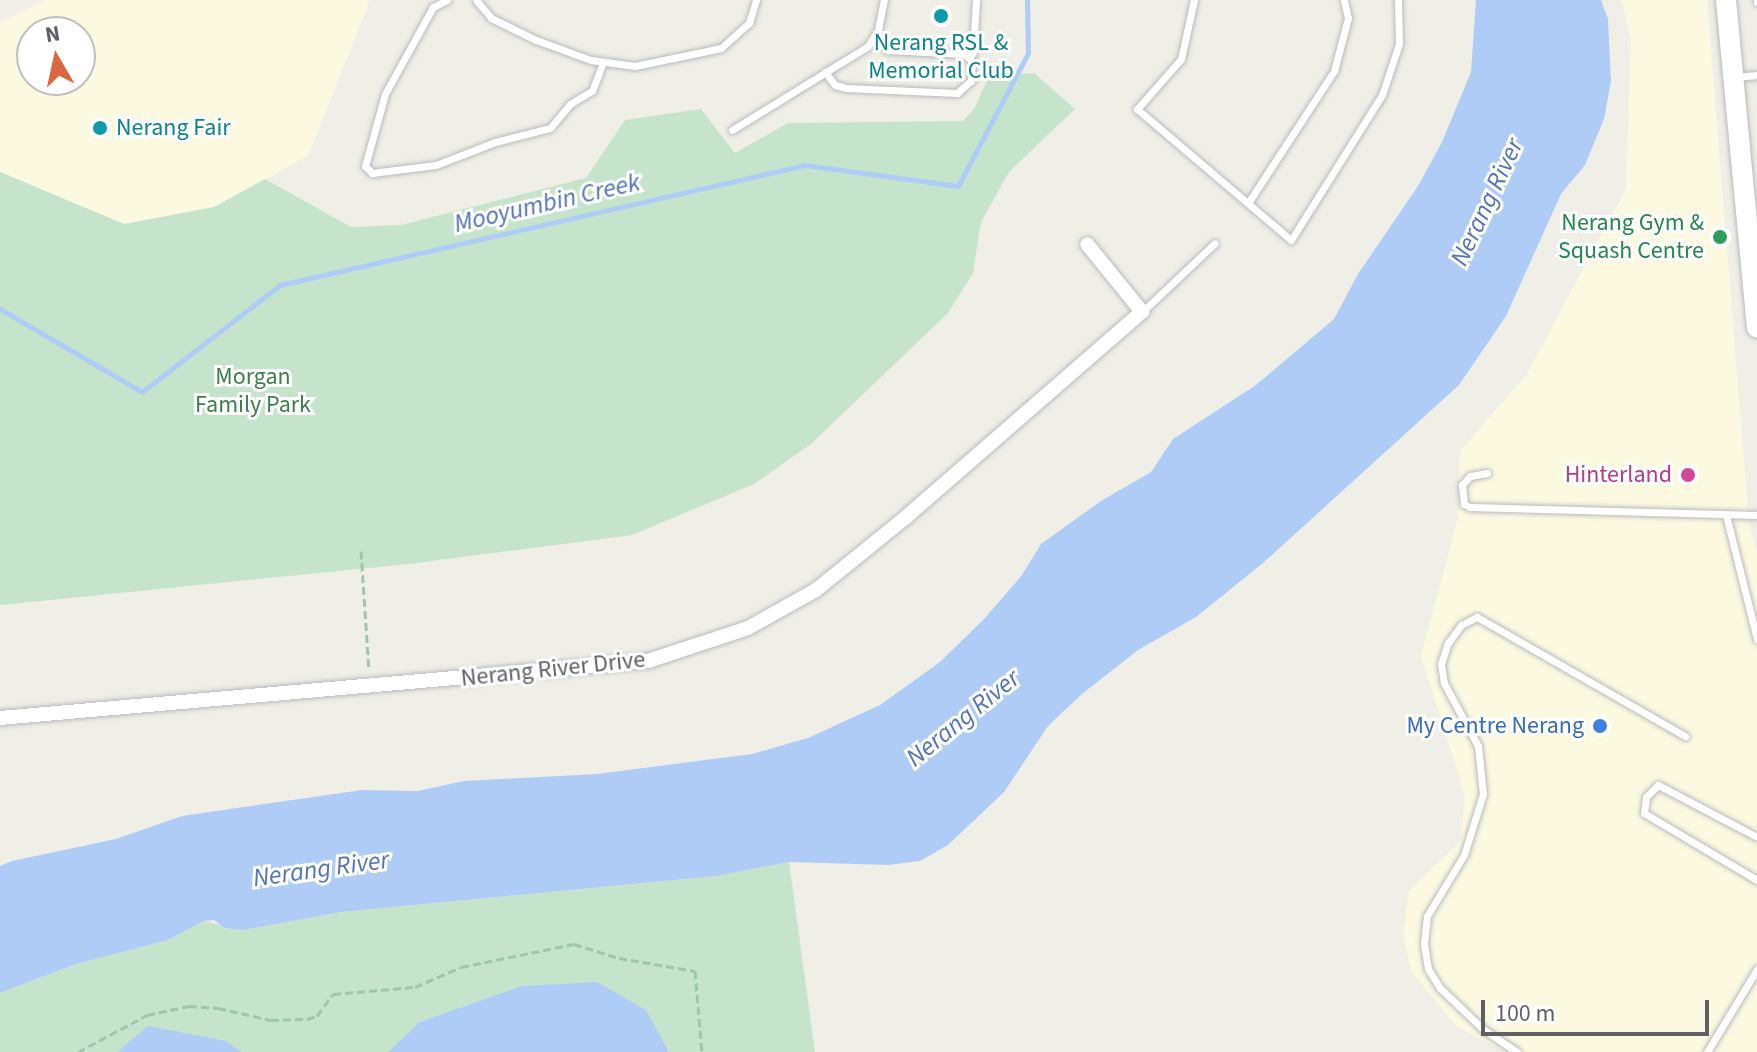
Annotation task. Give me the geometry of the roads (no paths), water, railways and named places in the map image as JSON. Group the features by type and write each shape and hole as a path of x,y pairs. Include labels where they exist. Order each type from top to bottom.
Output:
{"main road":[{"path":"1726,0 1757,328"}],"street":[{"path":"1087,244 1142,312"},
{"name":"Nerang River Drive","path":"0,718 648,661 748,628 816,590 906,517 1142,312"}],"lane":[{"path":"447,0 433,7 385,94 365,166 372,173 436,165 495,142 550,128 570,104 592,91 603,63"},
{"path":"476,0 491,18 505,26 603,63 635,66 721,48 749,23 756,0"},
{"path":"732,130 874,40 884,0"},
{"path":"825,72 840,87 957,93 971,81 970,57 973,52 976,0"},
{"path":"1194,0 1181,59 1137,109 1291,240 1382,95 1399,44 1398,0"},
{"path":"1248,203 1334,71 1348,18 1344,0"},
{"path":"874,40 888,50 970,57"},
{"path":"1733,77 1757,75"},
{"path":"1142,312 1215,243"},
{"path":"1487,473 1470,476 1462,485 1464,504 1470,507 1757,515"},
{"path":"1726,515 1757,639"},
{"path":"1517,1052 1457,1007 1434,979 1426,956 1427,916 1464,855 1483,794 1478,746 1444,683 1441,664 1448,643 1461,625 1477,617 1685,736"},
{"path":"1757,837 1658,785 1646,797 1644,813 1757,880"},
{"path":"1707,1052 1757,969"}],"water":[{"name":"Nerang River","path":"1476,0 1601,0 1608,19 1611,81 1604,119 1585,165 1561,194 1506,316 1459,385 1263,563 1196,617 1138,650 1082,694 1048,726 1004,792 948,845 920,861 888,865 789,862 717,876 342,912 243,930 225,928 214,920 204,921 168,940 76,964 0,993 0,866 12,861 116,839 182,816 362,790 418,791 464,781 597,774 752,754 808,738 880,705 940,662 984,619 1022,575 1041,544 1101,501 1151,472 1173,439 1256,385 1334,319 1358,274 1418,186 1442,142 1471,72"},
{"path":"597,982 646,1010 669,1052 388,1052 420,1022 522,986"},
{"path":"148,1026 226,1041 241,1052 117,1052"}],"waterway":[{"name":"Mooyumbin Creek","path":"0,309 142,392 280,285 805,165 958,186 1028,53 1027,0"}],"place":[{"name":"Nerang RSL & Memorial Club","path":"941,16"},
{"name":"Nerang Fair","path":"100,128"},
{"name":"Nerang Gym & Squash Centre","path":"1720,237"},
{"name":"Hinterland","path":"1688,475"},
{"name":"My Centre Nerang","path":"1600,726"}],"park label":[{"name":"Morgan Family Park","path":"253,391"}]}
